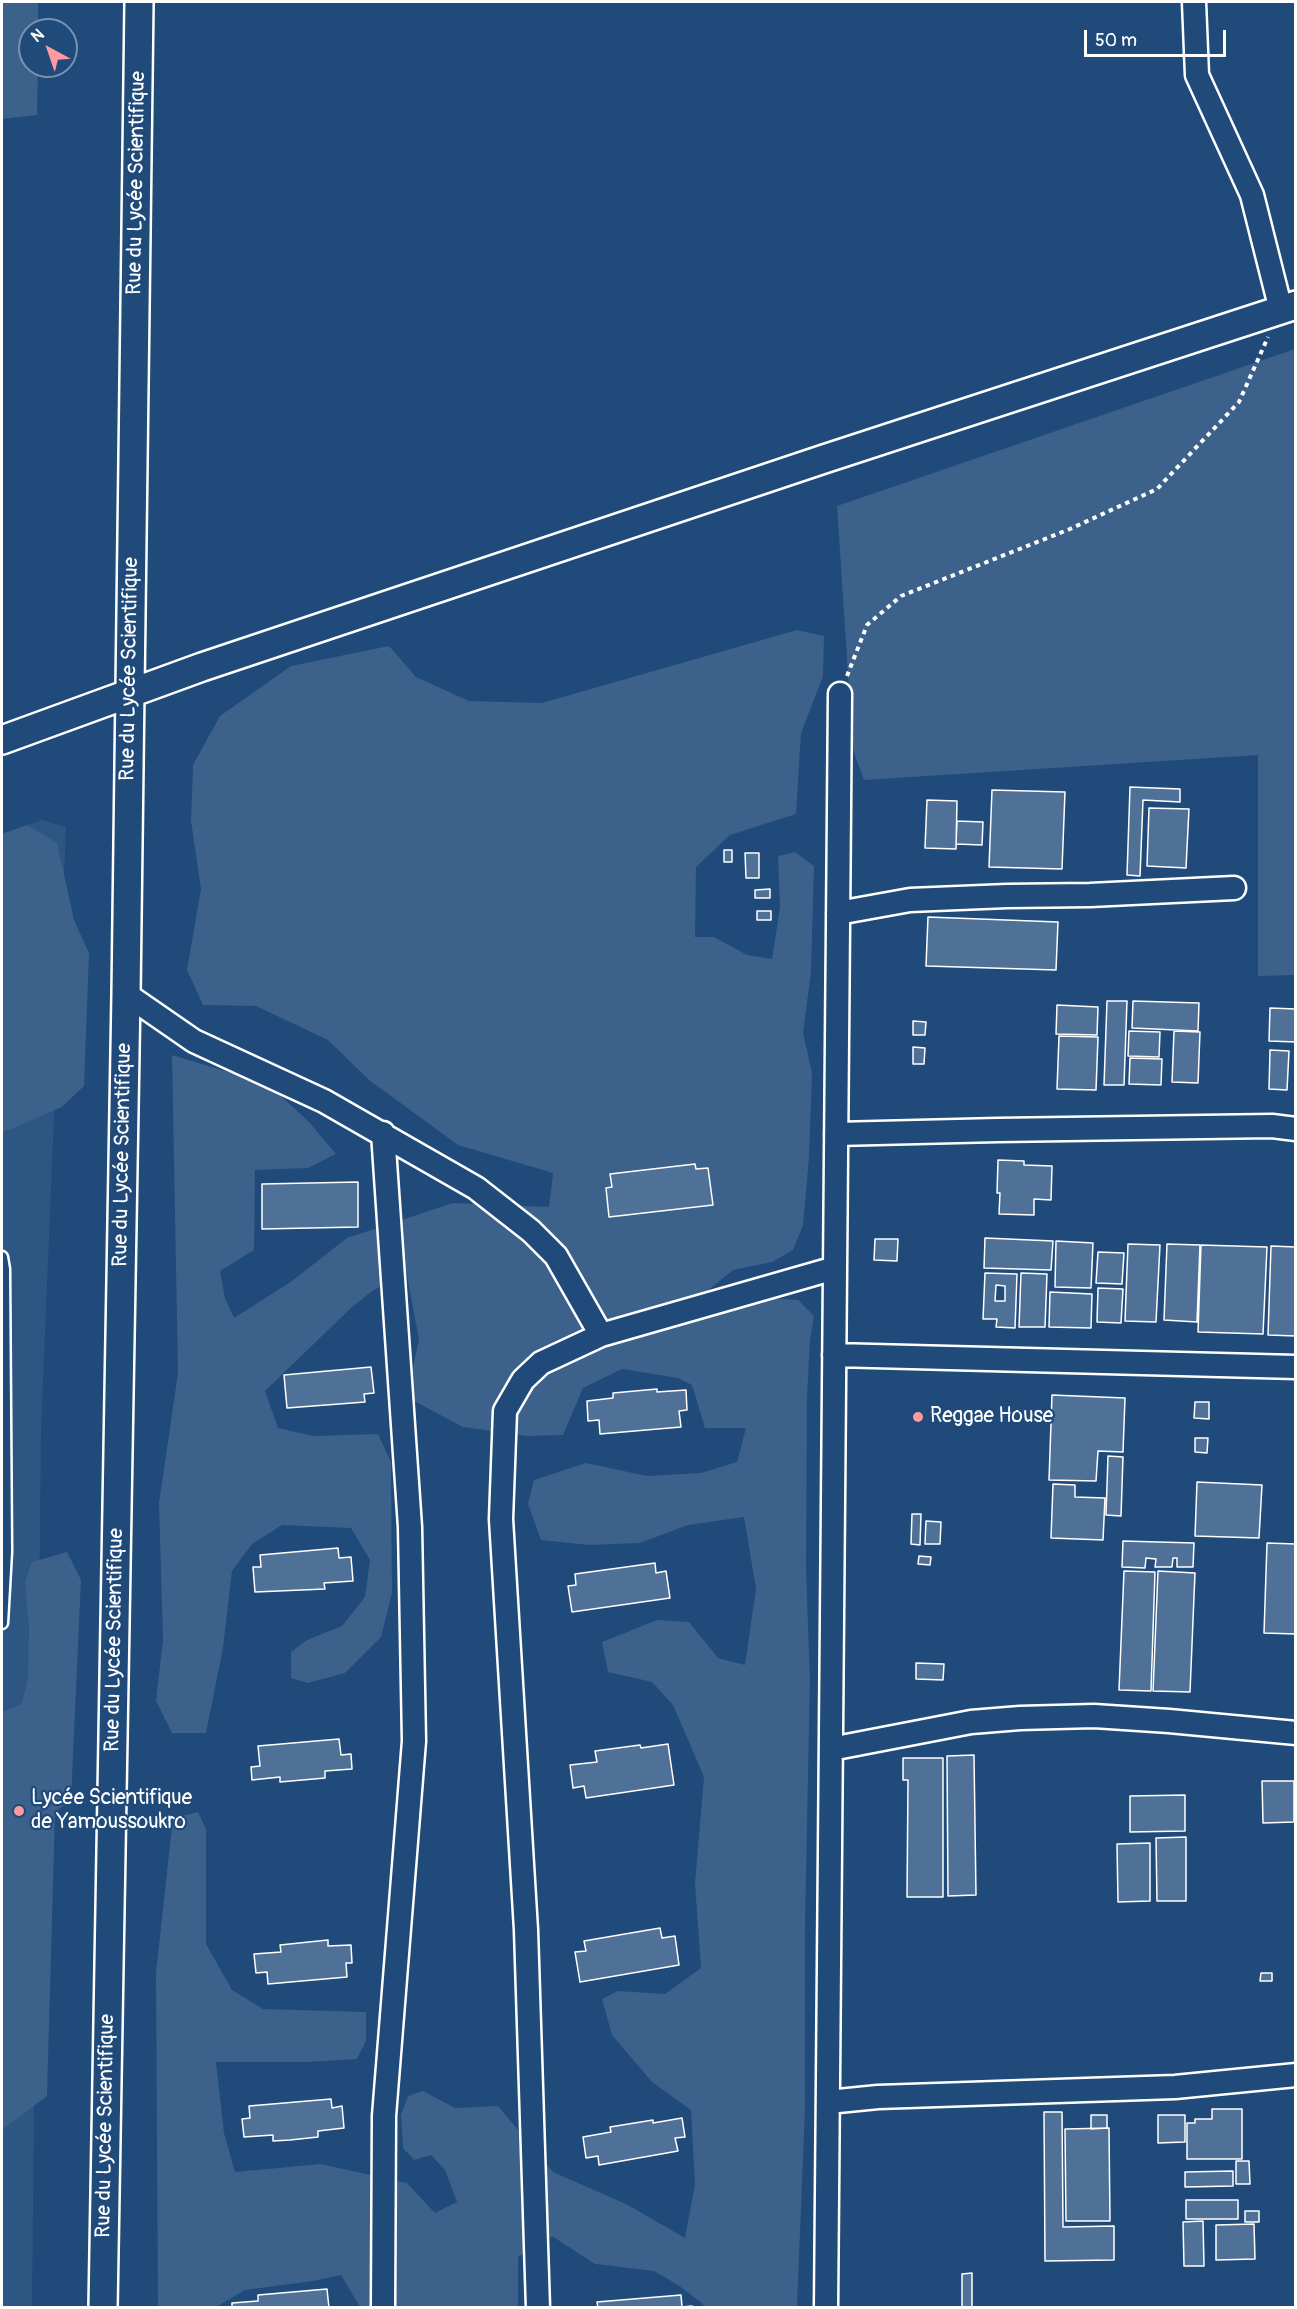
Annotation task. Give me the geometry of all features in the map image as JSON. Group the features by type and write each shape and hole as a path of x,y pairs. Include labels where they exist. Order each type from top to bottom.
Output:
{"street":[{"name":"Rue du Lycée Scientifique","path":"103,2307 126,994 139,2"},
{"path":"2,740 213,664 824,459 1288,308 1252,195 1197,75 1194,2"},
{"path":"826,2307 840,694"},
{"path":"838,913 910,900 1234,888"},
{"path":"126,994 194,1041 324,1101 476,1188 531,1231 556,1256 601,1335"},
{"path":"836,1134 1272,1126 1296,1130"},
{"path":"383,1133 410,1527 414,1741 384,2116 383,2307"},
{"path":"538,2307 526,1930 501,1519 505,1411 523,1380 541,1364 601,1335 835,1268"},
{"path":"834,1355 1296,1367"},
{"path":"831,1749 970,1722 1020,1718 1094,1716 1168,1720 1296,1733"},
{"path":"828,2102 878,2097 1175,2087 1296,2075"}],"lane":[{"path":"2,1257 4,1269 6,1540 2,1623"}],"path":[{"path":"840,694 867,625 901,596 1070,529 1157,489 1239,402 1288,308"}],"shaded area":[{"path":"2,2 38,2 38,18 18,18 18,78 38,78 37,115 2,119"},
{"path":"1295,349 1295,975 1258,976 1258,755 864,780 853,750 837,506"},
{"path":"797,630 824,636 823,676 801,733 796,814 730,835 696,867 695,937 714,937 747,955 772,959 780,907 778,856 795,852 814,866 811,972 803,1033 812,1073 809,1158 803,1225 793,1250 772,1262 733,1270 706,1292 719,1311 766,1298 798,1300 814,1316 810,1340 807,1397 806,1569 810,1679 805,1925 805,2108 797,2307 704,2307 678,2285 654,2271 595,2264 552,2236 518,2257 518,2307 360,2307 341,2275 245,2290 216,2307 158,2307 156,1972 173,1818 198,1812 206,1829 206,1944 232,1990 263,2009 366,2012 366,2041 357,2059 308,2062 216,2062 224,2133 235,2172 321,2164 407,2183 435,2213 457,2202 445,2170 431,2155 414,2160 403,2148 401,2115 408,2096 423,2091 455,2108 498,2106 553,2172 628,2205 685,2238 695,2184 691,2110 652,2082 612,2035 602,1999 618,1991 665,1994 701,1968 695,1884 704,1777 673,1705 652,1682 608,1672 602,1642 657,1620 689,1622 718,1658 745,1665 756,1589 744,1517 688,1525 640,1543 589,1545 541,1540 528,1504 534,1480 586,1463 647,1476 701,1473 737,1462 746,1428 705,1428 692,1385 678,1378 622,1369 583,1388 563,1435 527,1436 463,1427 410,1399 409,1386 419,1339 406,1271 371,1292 352,1307 265,1391 278,1428 313,1436 378,1434 391,1462 392,1593 381,1637 345,1673 308,1683 291,1678 291,1652 307,1640 342,1626 365,1597 370,1560 351,1528 282,1525 252,1544 232,1571 223,1648 206,1733 172,1733 156,1701 163,1640 159,1503 178,1373 172,1055 268,1084 309,1122 336,1154 308,1168 255,1170 254,1250 220,1271 225,1298 234,1318 292,1281 347,1238 453,1203 549,1207 553,1173 458,1145 369,1080 328,1040 256,1006 203,1005 187,970 201,889 191,821 193,765 220,716 291,666 389,646 416,677 469,701 542,703"},
{"name":"Lycée Scientifique de Yamoussoukro","path":"42,820 66,827 41,1429 32,2307 2,2308 2,834"},
{"path":"27,825 57,843 74,920 89,953 84,1086 62,1107 4,1132 2,1131 2,834"},
{"path":"67,1552 81,1580 71,1800 55,1812 47,2096 2,2130 2,1712 22,1704 28,1678 29,1629 25,1581 32,1562"}],"building":[{"path":"1130,787 1180,789 1180,802 1143,800 1140,876 1127,875"},
{"path":"992,790 1065,792 1062,869 989,867"},
{"path":"927,800 957,801 956,849 925,848"},
{"path":"1149,808 1189,809 1186,868 1147,866"},
{"path":"957,821 983,822 982,845 956,844"},
{"path":"724,850 732,850 732,862 724,862"},
{"path":"745,853 759,853 759,878 746,878"},
{"path":"770,889 770,898 755,898 755,890"},
{"path":"757,911 771,911 771,920 757,920"},
{"path":"928,917 1058,922 1056,970 926,966"},
{"path":"1107,1001 1127,1001 1124,1085 1104,1085"},
{"path":"1133,1001 1199,1003 1198,1031 1132,1028"},
{"path":"1057,1005 1098,1007 1097,1035 1056,1034"},
{"path":"1270,1008 1296,1009 1296,1042 1269,1041"},
{"path":"913,1021 926,1022 925,1035 913,1035"},
{"path":"1129,1031 1160,1032 1159,1057 1128,1056"},
{"path":"1174,1031 1200,1032 1198,1083 1172,1082"},
{"path":"1059,1036 1098,1037 1096,1090 1057,1089"},
{"path":"913,1047 925,1048 924,1064 913,1064"},
{"path":"1270,1050 1289,1051 1287,1090 1269,1089"},
{"path":"1130,1058 1162,1059 1161,1085 1129,1084"},
{"path":"998,1160 1024,1161 1024,1165 1052,1166 1051,1200 1034,1199 1034,1215 999,1214"},
{"path":"695,1164 696,1169 708,1168 713,1205 609,1217 606,1188 612,1187 610,1174"},
{"path":"358,1182 358,1227 262,1229 262,1184"},
{"path":"985,1238 1053,1241 1051,1270 984,1268"},
{"path":"875,1239 898,1239 897,1261 874,1260"},
{"path":"1056,1241 1093,1243 1091,1288 1055,1287"},
{"path":"1128,1244 1160,1245 1156,1322 1125,1321"},
{"path":"1167,1244 1200,1245 1197,1322 1164,1320"},
{"path":"1201,1245 1267,1247 1263,1334 1198,1332"},
{"path":"1271,1246 1296,1247 1296,1336 1268,1335"},
{"path":"1098,1252 1124,1253 1122,1284 1096,1283"},
{"path":"985,1273 1017,1274 1015,1328 996,1327 997,1319 983,1319","holes":["996,1285 1005,1286 1005,1301 995,1301"]},
{"path":"1021,1273 1047,1274 1045,1327 1019,1327"},
{"path":"1098,1288 1123,1289 1121,1323 1097,1322"},
{"path":"1050,1292 1092,1294 1091,1328 1049,1327"},
{"path":"371,1367 374,1393 364,1394 365,1402 287,1408 284,1375"},
{"path":"657,1389 657,1392 686,1390 687,1410 679,1411 681,1427 600,1434 599,1420 588,1421 587,1401 613,1398 613,1393"},
{"path":"1052,1395 1125,1398 1123,1452 1098,1451 1096,1481 1049,1480"},
{"path":"1195,1402 1209,1402 1209,1419 1194,1418"},
{"path":"1195,1438 1208,1438 1207,1453 1195,1452"},
{"path":"1108,1456 1123,1457 1121,1516 1106,1515"},
{"path":"1197,1482 1262,1485 1259,1538 1195,1536"},
{"path":"1053,1484 1075,1485 1075,1497 1105,1498 1103,1540 1051,1538"},
{"path":"912,1514 921,1514 920,1545 911,1544"},
{"path":"926,1521 941,1522 940,1544 925,1544"},
{"path":"1123,1541 1194,1543 1193,1567 1177,1567 1177,1558 1173,1558 1172,1567 1155,1567 1156,1559 1146,1558 1145,1568 1122,1567"},
{"path":"1267,1543 1296,1544 1296,1634 1264,1633"},
{"path":"338,1548 339,1558 351,1557 353,1581 324,1583 325,1589 255,1592 253,1567 261,1567 260,1555"},
{"path":"919,1556 931,1557 930,1565 918,1564"},
{"path":"655,1563 656,1573 666,1571 670,1598 572,1612 568,1586 576,1585 575,1574"},
{"path":"1124,1571 1155,1572 1151,1691 1119,1690"},
{"path":"1158,1571 1195,1573 1190,1692 1153,1691"},
{"path":"916,1663 944,1664 943,1680 916,1679"},
{"path":"339,1739 341,1755 351,1754 352,1769 325,1771 325,1778 280,1782 280,1777 252,1780 251,1767 260,1766 258,1746"},
{"path":"668,1744 674,1785 586,1798 584,1786 573,1788 570,1765 597,1762 595,1751"},
{"path":"974,1755 976,1895 948,1896 947,1756"},
{"path":"903,1758 943,1758 943,1897 907,1897 908,1780 903,1780"},
{"path":"1262,1781 1294,1781 1294,1822 1263,1823"},
{"path":"1185,1795 1185,1831 1130,1832 1130,1796"},
{"path":"1186,1837 1186,1901 1157,1901 1156,1838"},
{"path":"1150,1843 1150,1901 1118,1902 1117,1844"},
{"path":"660,1928 662,1938 675,1936 679,1965 580,1982 575,1952 586,1951 584,1941"},
{"path":"328,1940 328,1946 351,1945 352,1963 346,1963 347,1977 268,1984 267,1972 256,1973 254,1954 281,1952 280,1945"},
{"path":"1261,1973 1272,1973 1272,1981 1260,1981"},
{"path":"331,2099 332,2108 342,2106 344,2128 318,2131 318,2137 290,2140 273,2141 273,2135 244,2137 242,2119 250,2118 249,2106"},
{"path":"1212,2109 1242,2109 1242,2159 1187,2159 1187,2123 1195,2123 1195,2119 1212,2119"},
{"path":"1044,2112 1062,2112 1063,2227 1114,2226 1114,2260 1045,2261"},
{"path":"1091,2115 1107,2115 1107,2128 1091,2129"},
{"path":"1158,2115 1185,2115 1185,2142 1158,2143"},
{"path":"682,2118 685,2137 675,2138 678,2151 599,2165 598,2156 586,2158 583,2137 611,2132 610,2127"},
{"path":"1109,2128 1110,2221 1066,2221 1065,2129"},
{"path":"1236,2161 1249,2161 1250,2184 1236,2184"},
{"path":"1233,2171 1233,2186 1185,2187 1185,2172"},
{"path":"1186,2200 1238,2200 1238,2219 1186,2219"},
{"path":"1245,2211 1259,2211 1259,2222 1245,2222"},
{"path":"1203,2221 1204,2266 1184,2266 1183,2222"},
{"path":"1254,2224 1255,2259 1216,2260 1216,2225"},
{"path":"972,2273 972,2307 962,2307 962,2274"},
{"path":"327,2289 329,2308 232,2308 232,2303 258,2301 258,2295"},
{"path":"681,2295 682,2307 692,2306 692,2308 598,2308 597,2302"}],"place":[{"name":"Reggae House","path":"918,1417"},
{"name":"Lycée Scientifique de Yamoussoukro","path":"19,1811"}]}
